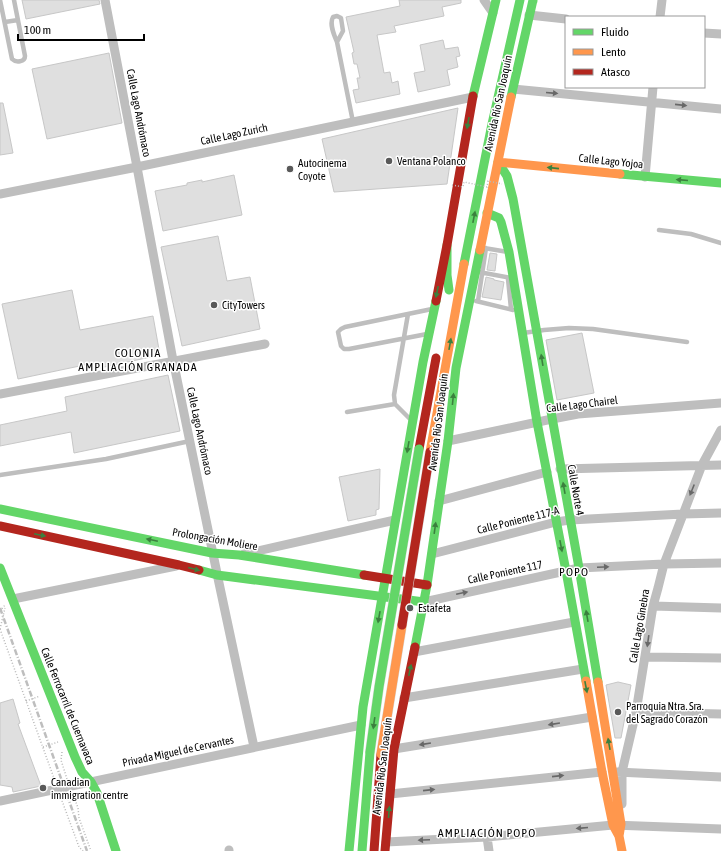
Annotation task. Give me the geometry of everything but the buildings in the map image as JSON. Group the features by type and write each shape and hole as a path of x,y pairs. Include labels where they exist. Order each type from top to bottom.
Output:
{"main road":[{"name":"Avenida Río San Joaquín","path":"349,851 363,707 412,421 447,244 473,97 496,0"},
{"name":"Avenida Río San Joaquín","path":"374,851 381,754 430,452 459,292 492,124 520,0"},
{"name":"Avenida Río San Joaquín","path":"386,846 394,749 427,586 448,441 456,368 474,300 483,248 486,213 533,0"},
{"name":"Calle Lago Yojoa","path":"498,162 721,183"},
{"name":"Calle Norte 4","path":"498,162 506,173 510,183 560,469 618,772 617,825"},
{"path":"486,213 499,218 503,227 505,254 515,310 523,333 602,772 617,825 622,851"},
{"path":"447,244 448,294 456,253"},
{"path":"459,292 467,279 473,262 483,248"},
{"name":"Avenida Río San Joaquín","path":"362,851 370,752 379,687 418,449 437,351"},
{"name":"Prolongación Moliere","path":"0,509 212,552 386,578 427,586"},
{"path":"0,526 180,565 217,575 424,602"},
{"name":"Calle Ferrocarril de Cuernavaca","path":"0,568 9,601 40,669 75,757 82,772 91,782 97,793 116,851"},
{"path":"363,707 368,705 383,706 400,714"}],"street":[{"name":"Calle Lago Andrómaco","path":"105,0 173,361 254,747"},
{"path":"484,0 493,13"},
{"path":"660,16 662,0"},
{"path":"529,15 565,19"},
{"path":"705,33 721,34"},
{"path":"645,176 653,88"},
{"path":"513,89 721,109"},
{"name":"Calle Lago Zurich","path":"0,194 473,97"},
{"path":"0,394 264,344"},
{"name":"Calle Lago Chairel","path":"448,441 578,414 721,402"},
{"name":"Calle Lago Ginebra","path":"618,772 636,712 653,606 664,564 702,465 721,430"},
{"path":"560,469 721,465"},
{"path":"439,501 547,472"},
{"name":"Calle Poniente 117-A","path":"432,554 556,522 570,520 721,513"},
{"path":"238,555 395,520"},
{"name":"Calle Poniente 117","path":"424,602 579,568 721,563"},
{"path":"9,601 180,565"},
{"path":"653,606 721,608"},
{"path":"414,652 574,622"},
{"path":"646,657 721,658"},
{"path":"404,698 583,669"},
{"path":"636,712 721,714"},
{"path":"394,749 592,718"},
{"name":"Privada Miguel de Cervantes","path":"0,801 361,725"},
{"path":"390,794 602,772"},
{"path":"618,772 721,777"},
{"path":"386,846 617,825 721,829"},
{"path":"487,836 489,851"}],"lane":[{"path":"0,0 12,59 17,62 25,59 25,56 14,0"},
{"path":"337,42 343,31 341,18 337,16 333,17 331,20 337,42 353,122"},
{"path":"5,22 18,20"},
{"path":"659,230 691,234 721,243"},
{"path":"483,248 524,257"},
{"path":"506,271 510,278"},
{"path":"478,272 510,278"},
{"path":"474,300 515,310"},
{"path":"429,334 349,350 344,349 341,346 338,332 340,329 345,327 434,308"},
{"path":"408,314 394,395 396,404 412,421"},
{"path":"523,333 569,328 592,329 687,342"},
{"path":"346,412 396,404"},
{"path":"0,475 106,459 190,441"}],"path":[{"path":"452,185 463,187 464,182 487,187 488,181 502,184"},
{"path":"0,611 9,601"},
{"path":"9,601 0,629 57,786"},
{"path":"26,700 42,695"},
{"path":"43,747 60,741"},
{"path":"73,794 78,808 79,818 91,851"},
{"path":"61,797 80,847 83,851"}],"railway":[{"path":"0,608 87,851"}],"traffic: fast":[{"path":"473,96 496,0"},
{"path":"464,264 492,124 520,0"},
{"path":"511,97 533,0"},
{"path":"498,162 507,176 513,199 598,682"},
{"path":"620,174 721,183"},
{"path":"487,213 499,218 509,252 537,422 586,681"},
{"path":"447,245 447,275 449,290"},
{"path":"415,647 427,585 448,441 456,368 480,250"},
{"path":"349,851 363,707 423,362 436,301"},
{"path":"370,752 379,687 419,449"},
{"path":"0,509 212,553 239,555 364,575"},
{"path":"0,568 75,757 82,772 91,782 97,793 116,851"},
{"path":"199,570 217,575 424,602"},
{"path":"362,851 370,752"}],"traffic: slow":[{"path":"480,250 511,97"},
{"path":"498,162 620,174"},
{"path":"430,452 464,264"},
{"path":"381,754 402,625"},
{"path":"586,681 613,825 619,836 622,851"},
{"path":"598,682 621,824 619,836"}],"traffic: jam":[{"path":"436,301 473,96"},
{"path":"419,449 436,358"},
{"path":"402,625 430,452"},
{"path":"0,526 199,570"},
{"path":"364,575 427,585"},
{"path":"385,851 394,749 415,647"},
{"path":"374,851 381,754"}],"place":[{"name":"Ventana Polanco","path":"389,161"},
{"name":"Autocinema Coyote","path":"290,169"},
{"name":"CityTowers","path":"214,305"},
{"name":"Estafeta","path":"410,608"},
{"name":"Parroquia Ntra. Sra. del Sagrado Corazón","path":"618,712"},
{"name":"Canadian immigration centre","path":"43,788"}],"district":[{"name":"COLONIA AMPLIACIÓN GRANADA","path":"138,360"},
{"name":"POPO","path":"574,572"},
{"name":"AMPLIACIÓN POPO","path":"487,833"}]}
